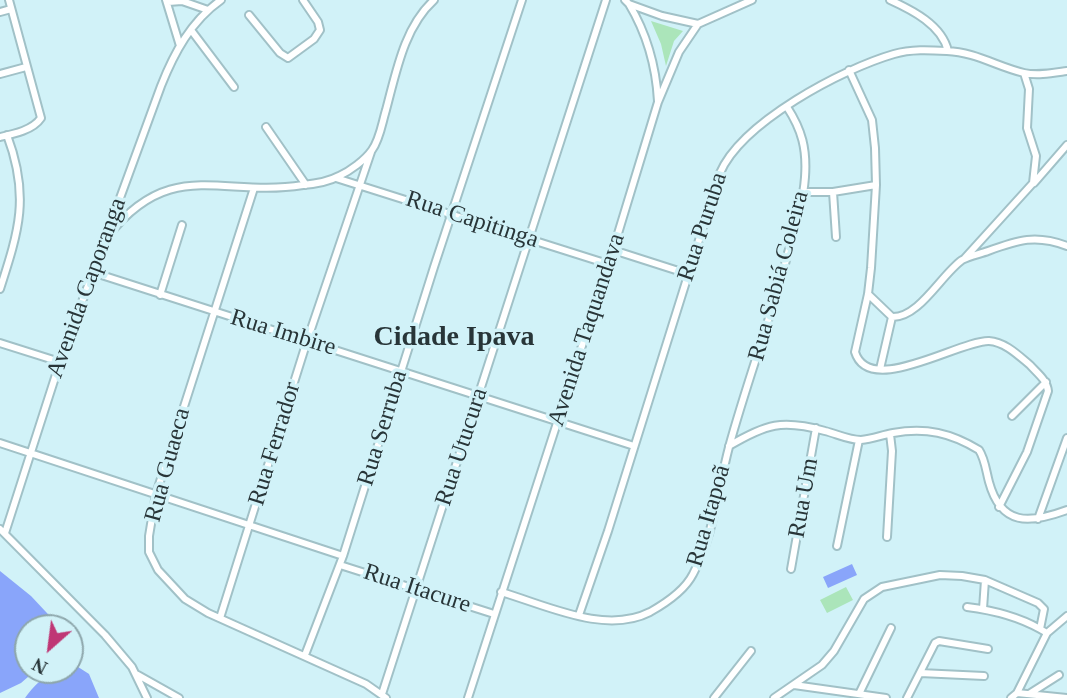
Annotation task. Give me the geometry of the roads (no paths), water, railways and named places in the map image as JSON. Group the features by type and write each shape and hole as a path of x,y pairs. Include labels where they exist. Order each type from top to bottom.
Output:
{"street":[{"path":"0,289 19,225 21,209 18,169 4,136 35,125 39,122 40,115 9,0"},
{"name":"Avenida Caporanga","path":"2,533 92,272 168,68 191,30 208,10 221,0"},
{"path":"249,15 280,53 288,58 314,39 320,30 315,16 303,0"},
{"name":"Rua Ferrador","path":"220,618 307,341 381,129 412,28 434,0"},
{"name":"Rua Serruba","path":"305,655 343,556 522,0"},
{"name":"Rua Utucura","path":"384,696 416,588 607,0"},
{"path":"627,2 672,19 698,24 752,0"},
{"path":"890,0 905,6 931,25 946,42 948,51"},
{"path":"180,46 167,1 182,1 208,10"},
{"path":"627,2 640,22 652,60 657,79 658,102"},
{"path":"0,12 11,9"},
{"name":"Avenida Taquandava","path":"468,698 658,102 679,52 698,24"},
{"path":"191,30 234,87"},
{"name":"Rua Puruba","path":"579,615 726,160 752,132 787,107 849,70 895,54 922,50 948,51 983,58 1024,73 1052,74 1067,71"},
{"path":"0,74 26,66"},
{"path":"849,70 872,120 876,186 868,294 855,352 858,360 864,365 880,369 915,364 974,343 990,341 1010,348 1046,382 1048,391 1027,452 999,507 1015,517 1038,519 1067,510"},
{"path":"1024,73 1029,89 1027,128 1036,156 1033,183"},
{"name":"Rua Sabiá Coleira","path":"729,446 768,324 803,192 806,166 804,139 787,107"},
{"path":"266,127 306,185"},
{"path":"868,294 891,317 910,312 963,260 1067,145"},
{"path":"105,241 123,218 163,192 206,184 254,188 306,185 336,178 371,152"},
{"name":"Rua Capitinga","path":"336,178 608,264"},
{"path":"803,192 834,192 876,186"},
{"name":"Rua Guaeca","path":"254,188 156,494 149,552 158,570 191,604 366,684 384,696"},
{"path":"834,192 836,237"},
{"path":"160,295 182,225"},
{"path":"963,260 1018,240 1053,241 1067,246"},
{"path":"613,250 688,274"},
{"name":"Rua Imbire","path":"92,272 634,446"},
{"path":"880,369 891,317"},
{"path":"0,343 60,362"},
{"path":"1012,416 1046,382"},
{"name":"Rua Itapoã","path":"501,592 579,615 606,620 635,617 662,604 692,576 710,527 729,446 769,425 816,428 859,440 917,429 938,432 964,441 979,450 994,500 999,507"},
{"name":"Rua Um","path":"791,569 816,428"},
{"path":"887,537 892,451 890,433"},
{"path":"1038,519 1067,438"},
{"path":"837,546 859,440"},
{"name":"Rua Itacure","path":"0,443 343,556"},
{"path":"2,533 104,635 136,674 147,698"},
{"name":"Rua Itacure","path":"340,565 494,614"},
{"path":"774,698 813,673 834,651 863,599 881,587 940,575 985,580 1038,603 1044,609 1044,631 1017,693 1011,698"},
{"path":"983,609 985,580"},
{"path":"967,607 983,609 1031,624 1044,631"},
{"path":"1044,631 1067,616"},
{"path":"859,694 891,628"},
{"path":"907,698 935,643 939,641 988,649"},
{"path":"714,698 751,651"},
{"path":"920,673 984,676"},
{"path":"136,674 178,698"},
{"path":"1029,694 1059,675"},
{"path":"794,685 886,698"},
{"path":"1017,693 1067,698"}],"water":[{"path":"852,564 857,575 828,588 823,577"},
{"path":"0,571 31,596 48,614 14,614 14,684 19,684 0,693"},
{"path":"84,671 89,674 99,698 25,698 37,684 84,684"}],"district":[{"name":"Cidade Ipava","path":"454,338"}]}
